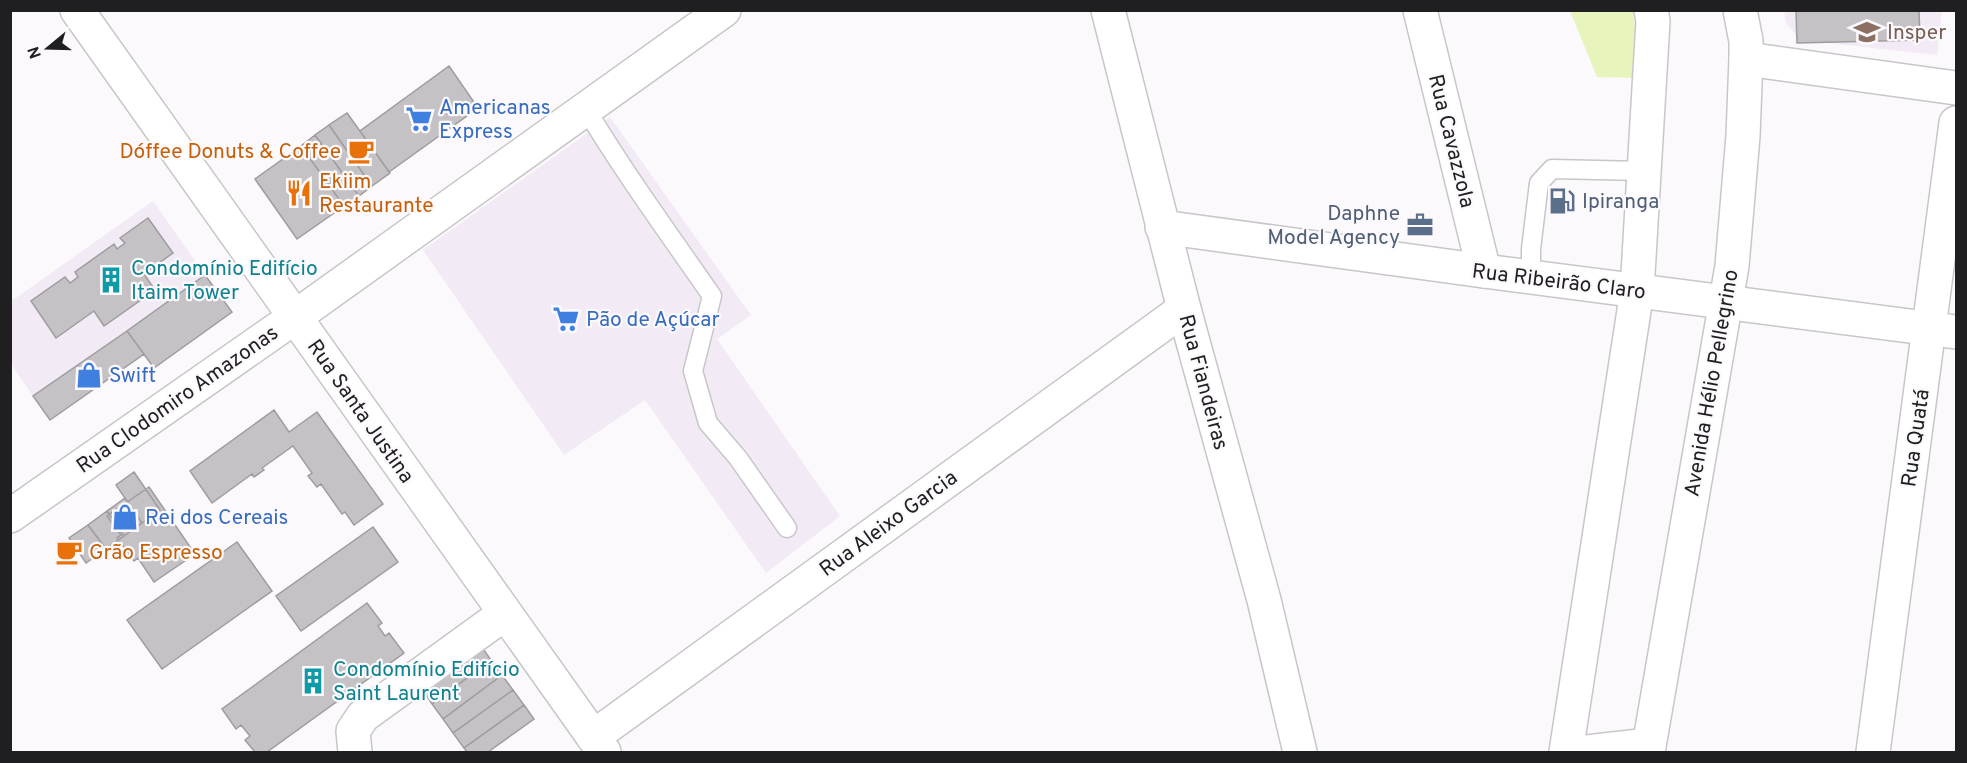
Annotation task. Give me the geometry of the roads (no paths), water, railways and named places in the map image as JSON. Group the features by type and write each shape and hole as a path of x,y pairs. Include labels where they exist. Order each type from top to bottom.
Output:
{"street":[{"name":"Rua Santa Justina","path":"77,10 598,745"},
{"name":"Rua Clodomiro Amazonas","path":"10,516 295,317 724,10"},
{"name":"Rua Fiandeiras","path":"1108,10 1162,227 1264,600 1300,753"},
{"name":"Rua Cavazzola","path":"1420,10 1484,271"},
{"path":"1566,753 1637,291 1653,21 1651,10"},
{"name":"Avenida Hélio Pellegrino","path":"1648,749 1733,254 1743,136 1746,58 1746,41 1740,10"},
{"path":"1746,58 1956,88"},
{"name":"Rua Quatá","path":"1873,753 1943,330 1956,123"},
{"name":"Rua Ribeirão Claro","path":"1162,227 1943,330"},
{"name":"Rua Aleixo Garcia","path":"598,745 1184,309"},
{"path":"355,753 353,731 363,716 504,614"},
{"path":"1587,753 1648,749"}],"lane":[{"path":"586,110 638,192 712,296 693,371 708,423 738,458 787,528"},
{"path":"1531,277 1531,249 1539,183 1544,176 1552,170 1644,171"}],"place":[{"name":"Insper","path":"1867,32"},
{"name":"Americanas Express","path":"419,119"},
{"name":"Dóffee Donuts & Coffee","path":"361,151"},
{"name":"Ekiim Restaurante","path":"299,193"},
{"name":"Ipiranga","path":"1562,201"},
{"name":"Daphne Model Agency","path":"1420,225"},
{"name":"Condomínio Edifício Itaim Tower","path":"111,280"},
{"name":"Pão de Açúcar","path":"566,319"},
{"name":"Swift","path":"89,375"},
{"name":"Rei dos Cereais","path":"125,517"},
{"name":"Grão Espresso","path":"69,552"},
{"name":"Condomínio Edifício Saint Laurent","path":"313,681"}]}
